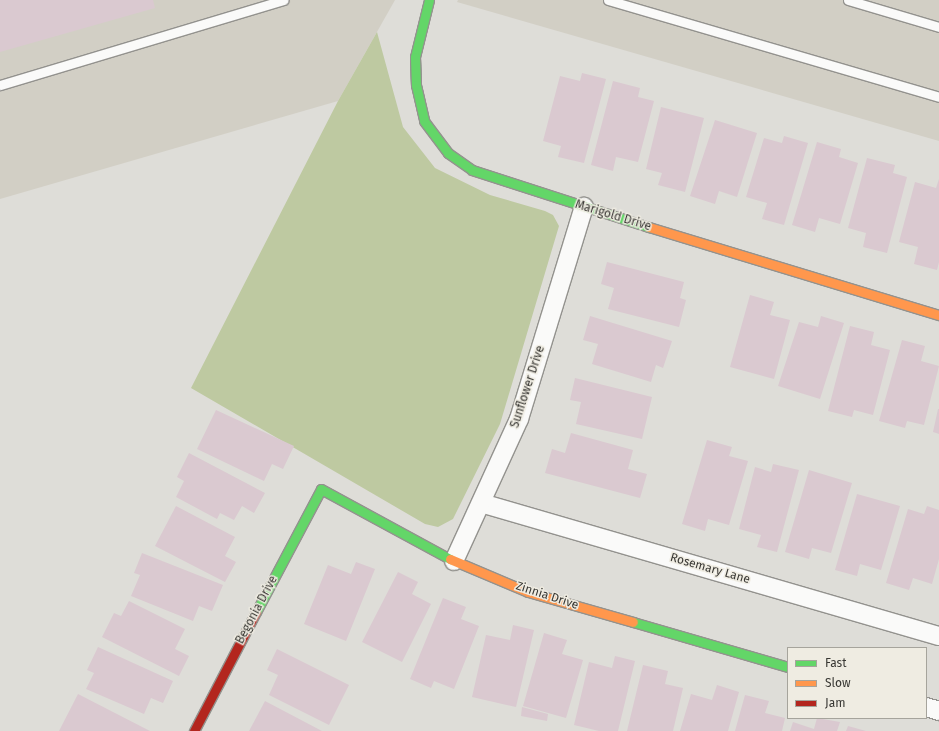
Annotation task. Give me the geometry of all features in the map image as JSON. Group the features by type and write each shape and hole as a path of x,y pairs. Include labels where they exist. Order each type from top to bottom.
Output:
{"street":[{"name":"Marigold Drive","path":"429,0 416,57 416,84 424,121 448,153 472,170 584,207 939,315"},
{"name":"Sunflower Drive","path":"454,561 519,420 584,207"},
{"name":"Zinnia Drive","path":"321,489 454,561 528,592 787,667"},
{"name":"Begonia Drive","path":"194,731 321,489"},
{"name":"Rosemary Lane","path":"481,503 939,636"},
{"path":"927,707 939,711"}],"lane":[{"path":"0,85 284,0"},
{"path":"608,0 939,97"},
{"path":"848,0 939,27"}],"shaded area":[{"path":"0,0 395,0 338,101 0,199"},
{"path":"458,0 939,0 939,141 457,2"}],"green space":[{"path":"377,32 403,127 435,168 490,195 545,211 553,215 559,226 500,424 453,519 438,527 425,524 191,388 338,101"}],"building":[{"path":"0,0 153,0 155,8 0,52"},
{"path":"582,73 606,79 584,163 558,157 561,146 543,141 560,76 580,81"},
{"path":"613,81 640,88 638,97 654,101 638,162 616,157 613,171 591,165"},
{"path":"661,107 704,118 685,192 658,185 662,173 646,169"},
{"path":"715,120 757,133 737,197 719,191 715,204 690,196"},
{"path":"784,136 808,143 784,225 762,219 767,203 746,197 764,138 782,143"},
{"path":"817,142 841,149 839,157 858,163 840,224 819,218 815,232 792,225"},
{"path":"867,158 895,165 893,173 907,177 887,253 863,247 866,233 848,228"},
{"path":"939,179 939,262 937,270 914,264 918,247 899,242 915,182 936,188"},
{"path":"607,262 684,282 680,298 686,300 679,327 608,309 614,288 601,284"},
{"path":"750,295 774,302 770,315 790,320 774,379 730,367"},
{"path":"590,316 672,341 663,368 656,365 651,382 592,364 598,344 583,340"},
{"path":"821,316 844,323 820,399 778,386 799,322 818,327"},
{"path":"850,326 874,332 871,345 890,350 873,415 854,410 852,417 828,411"},
{"path":"902,340 925,346 921,361 939,366 924,425 907,421 905,428 879,421"},
{"path":"575,378 652,397 642,439 576,424 581,402 570,400"},
{"path":"939,409 939,434 933,432"},
{"path":"216,410 294,446 283,469 272,464 264,481 197,449"},
{"path":"571,433 633,450 628,469 647,474 640,498 545,473 552,449 565,453"},
{"path":"707,440 732,447 729,456 748,461 729,525 708,519 705,531 682,524"},
{"path":"189,453 265,493 254,513 242,506 234,520 220,513 217,519 176,497 184,481 177,477"},
{"path":"773,464 799,470 777,552 757,547 761,535 739,529 755,467 771,472"},
{"path":"809,470 852,483 831,553 812,548 809,559 785,552"},
{"path":"857,494 900,506 881,570 860,564 857,576 835,570"},
{"path":"176,506 235,537 225,556 236,562 225,582 155,546"},
{"path":"927,506 939,510 939,559 932,584 913,578 909,590 886,583 908,509 924,514"},
{"path":"142,553 223,585 212,611 199,606 193,621 131,596 140,575 134,573"},
{"path":"356,562 375,569 346,641 304,624 328,565 351,574"},
{"path":"398,572 418,582 412,594 431,604 402,662 362,642"},
{"path":"443,598 466,607 461,619 479,626 454,689 434,681 431,688 410,679"},
{"path":"129,601 185,629 175,649 189,656 179,676 102,637 114,613 121,616"},
{"path":"513,625 534,630 516,707 472,697 486,635 510,640"},
{"path":"544,633 567,640 562,654 583,660 566,718 523,706"},
{"path":"98,647 173,681 163,703 151,698 144,714 86,689 94,673 87,670"},
{"path":"277,649 349,685 329,725 269,695 278,675 267,670"},
{"path":"615,656 635,661 618,731 599,731 574,725 589,662 612,668"},
{"path":"643,665 668,671 665,684 683,688 673,731 627,731"},
{"path":"717,685 739,692 728,731 680,731 691,694 712,700"},
{"path":"78,694 150,731 59,731"},
{"path":"745,695 769,701 765,713 785,718 782,731 735,731"},
{"path":"265,701 322,731 249,731"},
{"path":"522,707 548,714 547,721 521,716"},
{"path":"817,719 840,722 837,731 790,731 793,722 814,729"},
{"path":"848,726 866,731 846,731"}],"traffic: fast":[{"path":"429,0 415,57 416,85 424,121 448,153 472,170 649,227"},
{"path":"256,612 321,489 450,559"},
{"path":"633,622 787,667"}],"traffic: slow":[{"path":"649,227 939,315"},
{"path":"450,559 528,592 633,622"}],"traffic: jam":[{"path":"194,731 256,612"}]}
